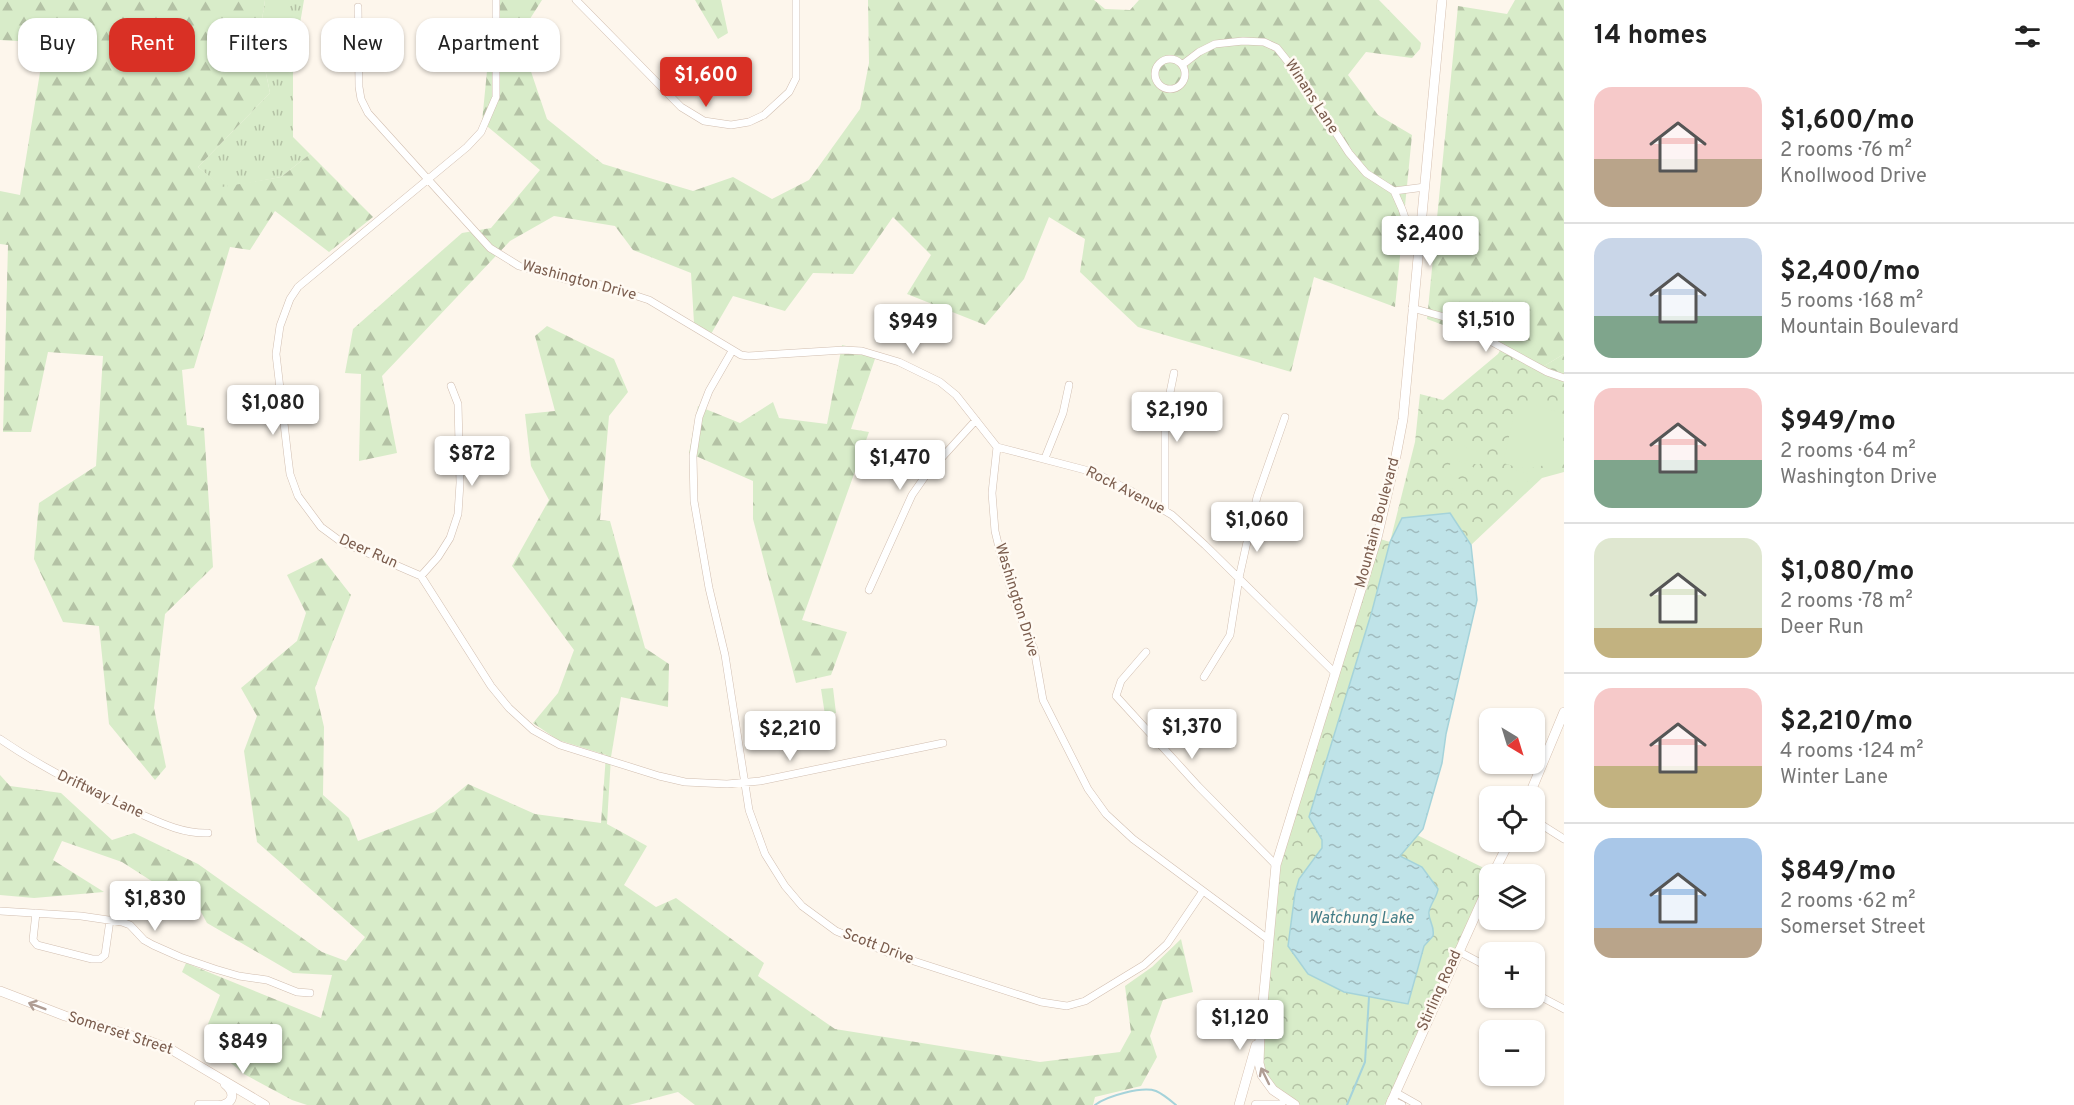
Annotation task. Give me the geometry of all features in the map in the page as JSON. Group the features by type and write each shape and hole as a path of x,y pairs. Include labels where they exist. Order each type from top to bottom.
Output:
{"street":[{"name":"Deer Run","path":"421,576 340,541 321,527 304,507 290,474 276,354 280,326 290,299 298,287 467,147 481,132 496,97 496,0"},
{"path":"576,0 681,107 705,121 731,125 748,123 764,115 789,92 796,78 796,0"},
{"name":"Mountain Boulevard","path":"1295,1105 1277,1095 1262,1075 1259,1063 1276,865 1377,538 1395,461 1402,419 1442,0"},
{"name":"Washington Drive","path":"358,7 359,87 361,99 374,121 490,248 509,261 551,276 603,285 649,300 732,351 748,356 844,351 878,355 899,362 940,382 956,395 997,447 992,493 995,531 1010,589 1034,649 1040,689 1052,720 1088,789 1106,814 1133,839 1269,939"},
{"name":"Winans Lane","path":"1182,65 1199,52 1215,44 1243,40 1264,42 1276,48 1297,73 1349,153 1366,172 1394,191"},
{"name":"Winans Lane","path":"1169,59 1178,61 1182,65 1186,73 1180,86 1169,90 1158,84 1155,75 1159,64 1169,59"},
{"path":"1418,256 1394,191 1425,187"},
{"path":"1412,309 1448,318 1547,372 1564,378"},
{"name":"Scott Drive","path":"732,351 709,391 699,417 692,473 698,529 725,655 752,819 765,854 802,906 836,931 889,953 1041,1002 1067,1005 1085,1001 1144,965 1167,944 1203,891"},
{"path":"1165,511 1165,417 1174,373"},
{"path":"1045,458 1063,413 1069,385"},
{"path":"451,386 458,404 460,483 458,514 438,557 421,576 491,686 519,719 533,730 560,746 685,782 745,783 943,743"},
{"path":"1204,677 1230,635 1239,578 1257,497 1285,417"},
{"path":"870,590 912,495 926,475 976,420"},
{"name":"Rock Avenue","path":"997,447 1093,472 1165,511 1205,545 1335,674"},
{"path":"1146,652 1120,681 1116,696 1198,786 1276,865"},
{"path":"1533,786 1564,712"},
{"name":"Driftway Lane","path":"0,739 55,774 97,795 184,831 208,833"},
{"path":"1545,827 1564,839"},
{"name":"Stirling Road","path":"1390,1100 1479,906"},
{"path":"0,912 36,913 122,922 130,925 144,940 153,945 215,969 239,976 267,980 297,992 310,993"},
{"path":"36,913 33,940 37,945 100,960 105,955 110,920"},
{"path":"1458,951 1479,962"},
{"name":"Somerset Street","path":"0,991 65,1016 158,1044 266,1105"},
{"path":"1545,999 1564,1009"},
{"name":"Mountain Boulevard","path":"1239,1105 1260,1035"},
{"path":"206,1070 231,1089 232,1098 223,1105"},
{"path":"1390,1100 1402,1105"},
{"path":"1390,1100 1418,1105"},
{"path":"199,1105 218,1105"},
{"path":"1256,1105 1281,1105"}],"green space":[{"path":"0,0 265,0 262,18 207,18 207,72 266,72 270,93 198,167 222,187 281,177 310,154 373,217 329,252 275,211 250,250 230,247 194,368 182,370 187,425 204,428 213,567 165,614 154,708 166,767 155,780 109,724 99,626 63,622 34,559 39,503 96,466 103,356 48,352 31,432 3,432 8,245 0,244 0,191 20,195 40,72 97,72 97,18 18,18 18,41 0,40"},
{"path":"265,0 304,0 301,18 262,18"},
{"path":"494,0 542,0 530,18 492,18"},
{"path":"695,0 721,0 728,33 718,39"},
{"path":"868,0 1094,0 1105,9 1130,10 1139,0 1379,0 1421,43 1420,49 1412,58 1366,52 1348,75 1378,115 1412,135 1395,307 1314,277 1291,372 1138,327 1080,272 1085,239 1049,217 1024,279 985,325 907,294 931,255 893,217 853,274 813,273 785,311 733,296 711,334 694,323 691,273 633,250 615,226 554,216 510,241 382,376 397,453 359,461 361,374 345,373 353,329 462,233 491,228 540,170 482,122 487,72 531,72 547,119 603,164 693,191 733,177 772,199 809,180 860,109 869,63"},
{"path":"1515,0 1564,0 1564,354 1539,369 1502,347 1427,319 1458,6 1507,14"},
{"path":"266,72 293,72 293,137 310,154 281,177 222,188 198,167 270,93"},
{"path":"547,326 614,359 628,392 609,416 600,520 610,521 645,648 669,664 668,707 621,697 611,757 607,824 647,846 624,885 656,907 676,898 764,963 758,976 835,1029 1040,1062 1120,1052 1131,1032 1125,986 1152,967 1181,939 1193,992 1163,1000 1150,1036 1157,1057 1141,1086 1095,1097 1093,1105 695,1105 678,1092 629,1105 307,1105 292,1100 244,1074 214,1049 208,1024 220,995 182,972 186,963 321,1018 332,975 293,973 207,923 190,892 181,883 164,889 122,862 62,841 53,860 104,892 34,898 0,895 0,775 10,786 61,793 112,840 134,833 198,864 322,952 346,961 365,937 257,842 244,751 257,716 241,688 297,641 306,613 287,575 322,558 351,595 315,688 324,727 323,795 349,818 358,841 434,812 468,784 535,814 601,823 606,755 558,740 533,723 558,693 574,650 512,566 549,500 531,466 525,414 555,411 535,336"},
{"path":"842,345 877,353 851,429 869,432 802,620 847,632 831,675 796,683 753,519 753,481 689,453 698,406 740,423 773,402 779,418 827,424"},
{"path":"1502,347 1539,369 1564,354 1564,472 1542,478 1471,545 1450,513 1402,518 1390,542 1415,442 1420,394 1443,400 1498,354"},
{"path":"1520,400 1564,414 1563,456 1534,468 1520,468 1503,463 1517,402"},
{"path":"1460,444 1484,455 1479,466 1455,455"},
{"path":"1453,458 1477,469 1472,480 1448,469"},
{"path":"1509,468 1530,474 1526,488 1505,482"},
{"path":"1447,473 1470,484 1465,495 1442,484"},
{"path":"1377,538 1390,542 1372,611 1322,848 1315,859 1408,1004 1424,946 1433,935 1429,917 1438,889 1422,867 1400,856 1417,835 1479,866 1479,905 1391,1100 1384,1105 1295,1105 1282,1098 1260,1069 1276,865"},
{"path":"833,688 836,713 825,715 821,689"}],"water":[{"name":"Watchung Lake","path":"1450,513 1471,545 1477,600 1446,734 1442,763 1423,829 1400,856 1422,867 1438,889 1429,912 1433,936 1424,946 1408,1004 1344,992 1308,974 1288,946 1299,879 1322,848 1322,840 1309,817 1372,611 1390,542 1402,518"}],"waterway":[{"path":"1347,1105 1365,1062 1369,997"},
{"path":"1095,1105 1108,1098 1142,1090 1156,1091 1176,1105"}]}
